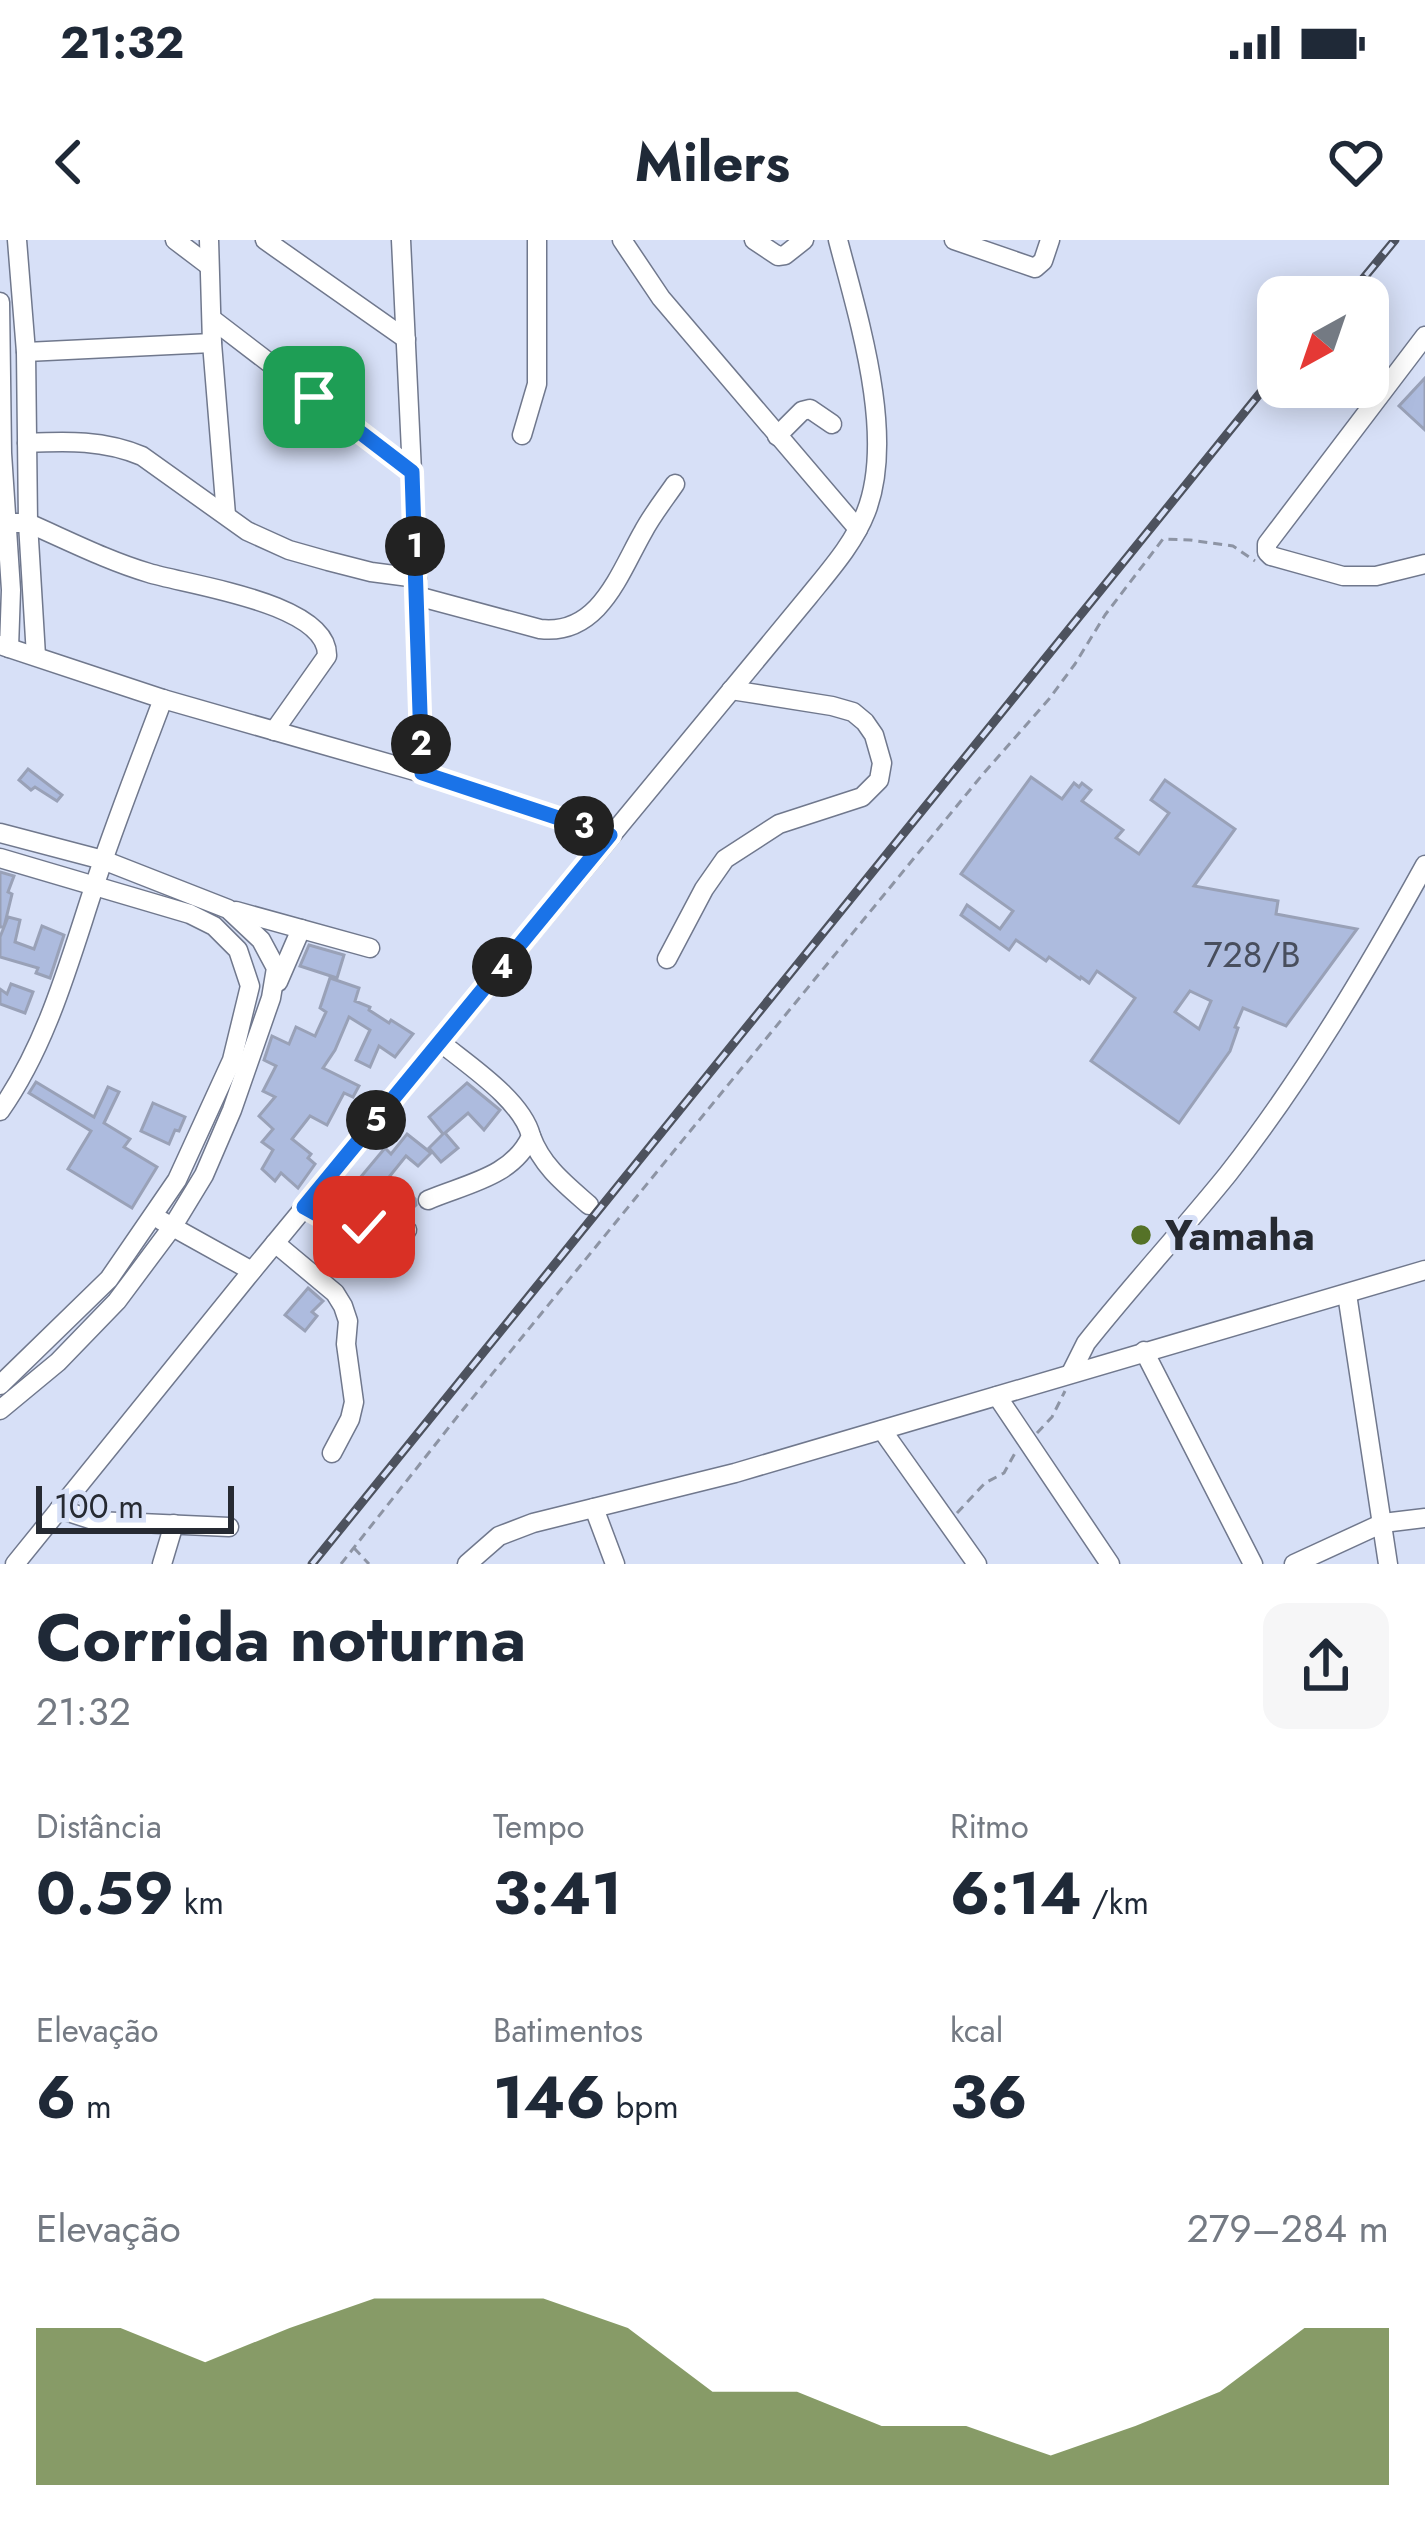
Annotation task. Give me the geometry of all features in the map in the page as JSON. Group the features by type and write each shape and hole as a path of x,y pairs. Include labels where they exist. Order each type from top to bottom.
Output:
{"street":[{"path":"17,240 26,352 28,523 36,656"},
{"path":"175,240 208,265"},
{"path":"209,240 226,515"},
{"path":"265,240 406,339"},
{"path":"401,240 422,773"},
{"path":"522,435 537,384 537,240"},
{"path":"622,240 661,298 859,529"},
{"path":"754,240 778,256 804,240"},
{"path":"16,1564 836,563 859,529 873,486 876,413 838,240"},
{"path":"955,240 1035,268 1051,240"},
{"path":"0,302 1,453 7,523 5,647 610,835"},
{"path":"212,319 412,472"},
{"path":"1425,336 1267,544 1271,556 1343,576 1376,576 1425,564"},
{"path":"26,352 212,343"},
{"path":"777,436 809,409 832,424"},
{"path":"27,442 78,441 124,449 247,531 290,550 556,631 575,626 594,612 675,484"},
{"path":"7,523 28,523 146,573 266,603 288,612 322,637 327,656 274,731"},
{"path":"667,959 725,859 779,824 862,797 879,780 882,763 874,735 853,712 730,690"},
{"path":"0,1111 7,1085 54,1007 163,699"},
{"path":"0,833 103,860 228,909 370,948"},
{"path":"0,858 190,914 214,926 238,950 250,986 240,1063 204,1175 117,1301 58,1362 0,1410"},
{"path":"1071,1372 1086,1342 1230,1171 1286,1094 1366,971 1425,865"},
{"path":"228,909 261,940 276,968 271,998"},
{"path":"0,1385 109,1279 177,1180 240,1063 301,929"},
{"path":"440,1042 510,1101 528,1122 538,1155 589,1205"},
{"path":"428,1200 490,1178 518,1155 531,1136"},
{"path":"304,1207 322,1217 384,1232 407,1230"},
{"path":"152,1216 252,1271"},
{"path":"275,1243 335,1293 343,1306 354,1402 332,1453"},
{"path":"466,1564 500,1536 533,1523 735,1474 1425,1270"},
{"path":"1347,1294 1388,1564"},
{"path":"1144,1351 1253,1564"},
{"path":"997,1396 1110,1564"},
{"path":"882,1430 977,1564"},
{"path":"594,1508 615,1564"},
{"path":"59,1510 96,1521 229,1527"},
{"path":"1294,1564 1383,1523 1425,1518"},
{"path":"162,1564 173,1524"}],"path":[{"path":"341,1564 776,1026 1049,699 1163,539 1233,546 1255,562 1263,563 1271,556"},
{"path":"949,1524 985,1483 1004,1472 1059,1406 1071,1372"},
{"path":"354,1548 369,1564"}],"building":[{"path":"1425,378 1425,430 1399,406"},
{"path":"28,769 62,795 57,801 19,780"},
{"path":"1031,777 1062,799 1074,783 1079,787 1082,783 1091,790 1082,801 1123,830 1116,838 1139,854 1169,813 1151,800 1165,780 1235,829 1194,886 1278,901 1276,914 1357,929 1286,1026 1243,1008 1230,1051 1179,1123 1091,1061 1135,998 1097,971 1089,983 1016,940 1009,950 961,915 967,905 1000,929 1013,911 961,874","holes":["1190,991 1211,1001 1199,1029 1175,1012"]},
{"path":"0,872 14,876 4,927 0,927"},
{"path":"8,917 20,920 15,942 34,949 42,926 64,935 50,978 36,973 38,968 0,957 0,937"},
{"path":"309,945 344,955 337,978 300,966"},
{"path":"330,978 359,988 355,1001 413,1034 395,1057 379,1046 370,1067 356,1060 370,1030 349,1017 323,1068 359,1086 353,1097 344,1093 327,1125 310,1116 292,1139 311,1154 308,1158 315,1164 298,1188 281,1173 275,1181 262,1169 273,1150 262,1142 273,1129 259,1116 275,1097 263,1091 276,1066 264,1060 272,1036 289,1044 296,1027 315,1036 326,1012 320,1008"},
{"path":"11,984 33,992 25,1013 0,1004 0,989 7,994"},
{"path":"36,1082 94,1117 108,1087 119,1092 104,1123 130,1139 124,1147 157,1167 132,1208 68,1169 91,1131 29,1093"},
{"path":"467,1083 500,1110 484,1130 468,1113 445,1133 458,1148 441,1162 429,1148 443,1134 429,1117"},
{"path":"153,1103 185,1117 169,1144 141,1131"},
{"path":"407,1134 431,1153 418,1166 406,1156 385,1182 401,1196 407,1190 416,1205 404,1216 400,1211 395,1217 371,1215 355,1201 367,1186 359,1179 385,1148 391,1154"},
{"path":"337,1235 373,1243 359,1263 353,1258 342,1272 328,1262 343,1242"},
{"path":"308,1288 323,1301 312,1312 317,1316 305,1331 285,1315"}],"railway":[{"path":"1365,276 1395,240"},
{"path":"312,1564 1257,397"}],"place":[{"name":"Yamaha","path":"1141,1235"}],"route":[{"path":"314,397 412,472 422,773 610,835 304,1207 322,1217 364,1227"}]}
